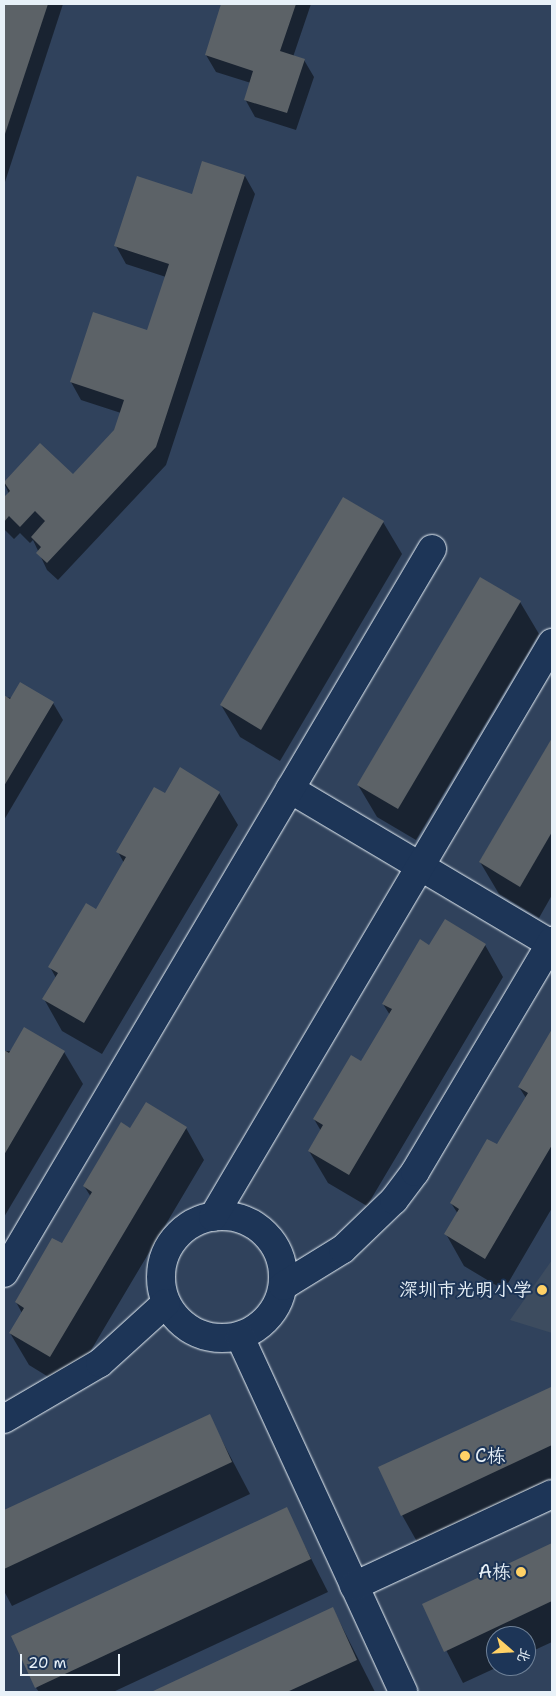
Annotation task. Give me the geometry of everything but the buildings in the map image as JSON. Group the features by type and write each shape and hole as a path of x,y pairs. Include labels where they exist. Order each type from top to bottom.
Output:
{"lane":[{"path":"4,1273 432,549"},
{"path":"213,1217 552,643"},
{"path":"283,1286 343,1249 394,1200 415,1172 551,942 290,789"},
{"path":"213,1217 240,1218 269,1237 284,1268 283,1286 269,1318 240,1337 205,1337 189,1330 166,1303 162,1278 166,1252 189,1225 213,1217"},
{"path":"4,1419 100,1363 166,1303"},
{"path":"240,1337 403,1692"},
{"path":"354,1586 552,1494"}],"shaded area":[{"name":"深圳市光明小学","path":"552,1260 552,1333 510,1320"}],"place":[{"name":"深圳市光明小学","path":"542,1290"},
{"name":"C栋","path":"465,1456"},
{"name":"A栋","path":"521,1572"}]}
